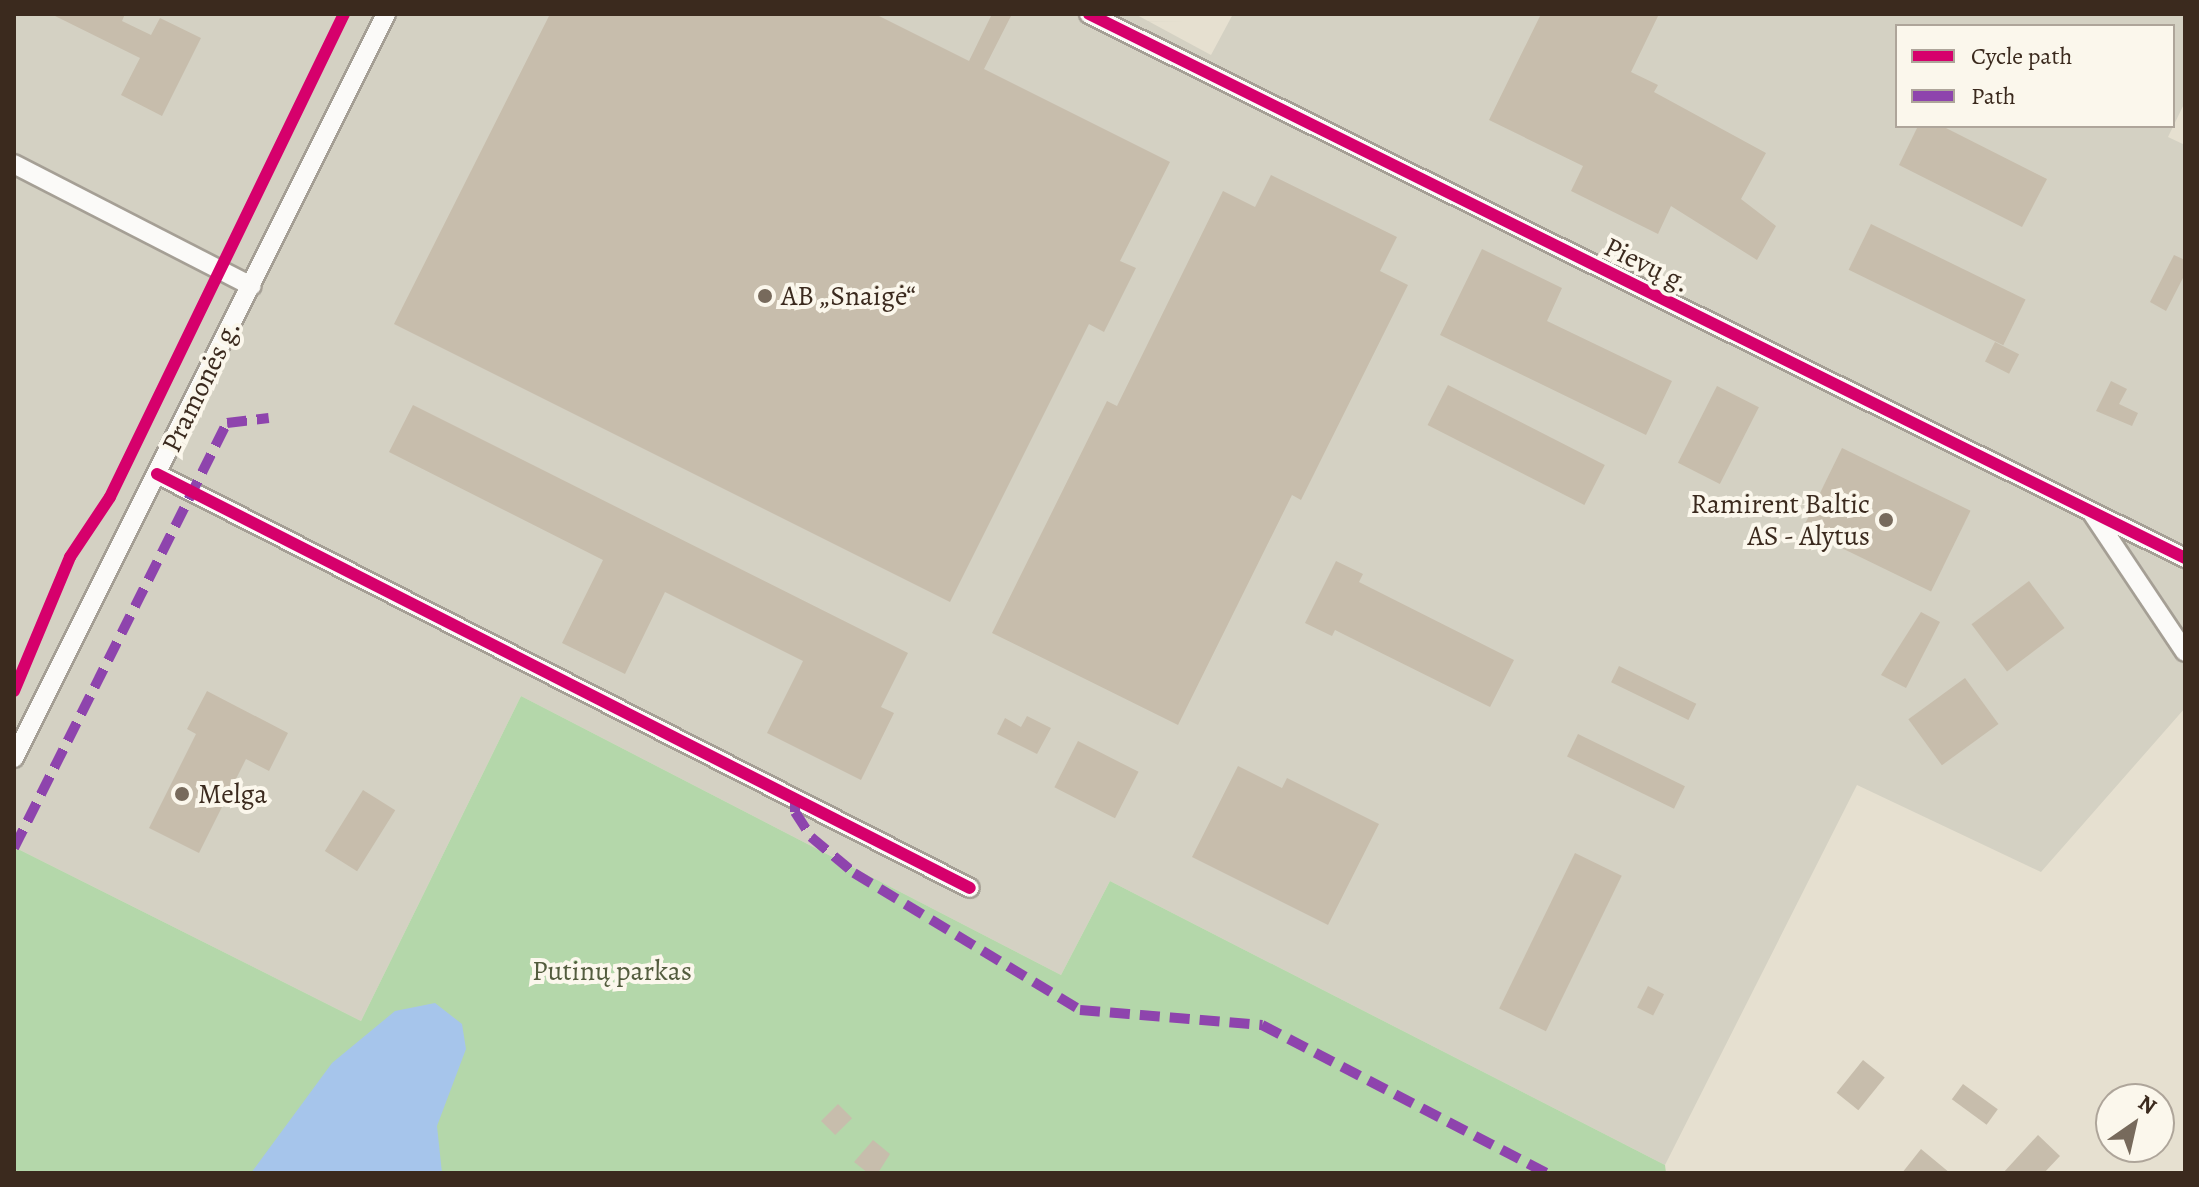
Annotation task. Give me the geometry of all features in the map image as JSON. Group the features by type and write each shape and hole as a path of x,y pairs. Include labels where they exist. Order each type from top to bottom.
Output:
{"street":[{"name":"Pramonės g.","path":"14,758 386,14"},
{"name":"Pievų g.","path":"1089,14 2185,558"},
{"path":"14,164 251,286"},
{"path":"157,474 970,888"},
{"path":"2091,511 2185,652"}],"shaded area":[{"path":"14,14 1135,14 1211,55 1233,14 2185,14 2185,102 2175,123 2175,24 1895,24 1895,128 2172,128 2168,137 2185,145 2185,708 2041,872 1857,785 1665,1165 1110,881 1061,975 521,696 361,1021 14,847"}],"green space":[{"name":"Putinų parkas","path":"521,696 1061,975 1110,881 1665,1165 1666,1173 14,1173 14,847 361,1021"}],"water":[{"path":"435,1003 462,1024 466,1049 437,1126 442,1173 251,1173 332,1063 395,1011"}],"building":[{"path":"51,14 125,14 122,21 151,35 160,18 201,38 162,116 121,95 140,58"},
{"name":"AB „Snaigė“","path":"550,14 875,14 969,61 992,14 1012,14 984,69 1170,162 1120,261 1136,268 1104,332 1089,324 950,602 394,324"},
{"path":"1541,14 1659,14 1631,72 1658,85 1654,92 1766,153 1741,199 1776,226 1757,260 1671,206 1658,234 1571,191 1583,166 1489,120"},
{"path":"1917,128 1946,128 2047,179 2022,227 1899,165"},
{"path":"1271,175 1397,237 1380,271 1408,285 1301,500 1292,495 1178,725 992,633 1107,401 1117,406 1223,191 1255,207"},
{"path":"1871,224 2026,299 2003,345 1849,270"},
{"path":"1482,249 1562,288 1547,321 1672,381 1646,435 1440,335"},
{"path":"2174,255 2185,260 2185,274 2166,311 2150,302"},
{"path":"1995,342 2019,354 2009,374 1985,362"},
{"path":"2111,381 2127,389 2119,404 2138,413 2132,426 2096,411"},
{"path":"1448,385 1605,465 1584,505 1428,425"},
{"path":"1717,386 1759,407 1720,484 1678,463"},
{"path":"413,405 908,653 881,707 894,713 861,780 767,733 803,661 665,592 625,674 562,643 603,560 389,452"},
{"name":"Ramirent Baltic AS - Alytus","path":"1842,448 1971,511 1931,592 1803,529"},
{"path":"1336,561 1363,574 1359,582 1514,660 1490,707 1335,630 1332,636 1305,623"},
{"path":"2029,581 2065,628 2007,671 1971,624"},
{"path":"1921,612 1940,622 1906,688 1881,675"},
{"path":"1619,666 1696,704 1688,720 1611,682"},
{"path":"1965,678 1999,724 1942,765 1908,719"},
{"path":"207,691 288,733 269,771 246,759 199,853 149,828 196,734 187,729"},
{"path":"1027,716 1051,728 1037,754 997,734 1005,718 1021,727"},
{"path":"1578,734 1685,786 1674,809 1567,756"},
{"path":"1078,741 1139,772 1115,818 1054,787"},
{"path":"1238,766 1282,788 1287,778 1379,824 1328,925 1192,857"},
{"path":"363,790 395,810 357,871 325,851"},
{"path":"1575,853 1622,876 1546,1031 1499,1008"},
{"path":"1648,986 1664,994 1653,1016 1637,1007"},
{"path":"1863,1060 1885,1078 1858,1110 1837,1093"},
{"path":"1963,1084 1998,1109 1987,1125 1952,1099"},
{"path":"838,1104 852,1118 835,1135 821,1121"},
{"path":"2038,1135 2060,1156 2044,1173 2003,1173"},
{"path":"873,1140 890,1154 878,1173 868,1173 854,1162"},
{"path":"1921,1149 1950,1173 1902,1173"}],"marked path":[{"path":"14,848 227,423 269,418"},
{"path":"795,799 795,812 811,837 854,873 1080,1010 1262,1025 1546,1173"}],"cycle path":[{"path":"14,691 70,557 110,497 344,14"},
{"path":"1089,14 2185,558"},
{"path":"157,474 970,888"}],"place":[{"name":"AB „Snaigė“","path":"765,296"},
{"name":"Ramirent Baltic AS - Alytus","path":"1886,520"},
{"name":"Melga","path":"182,794"}]}
